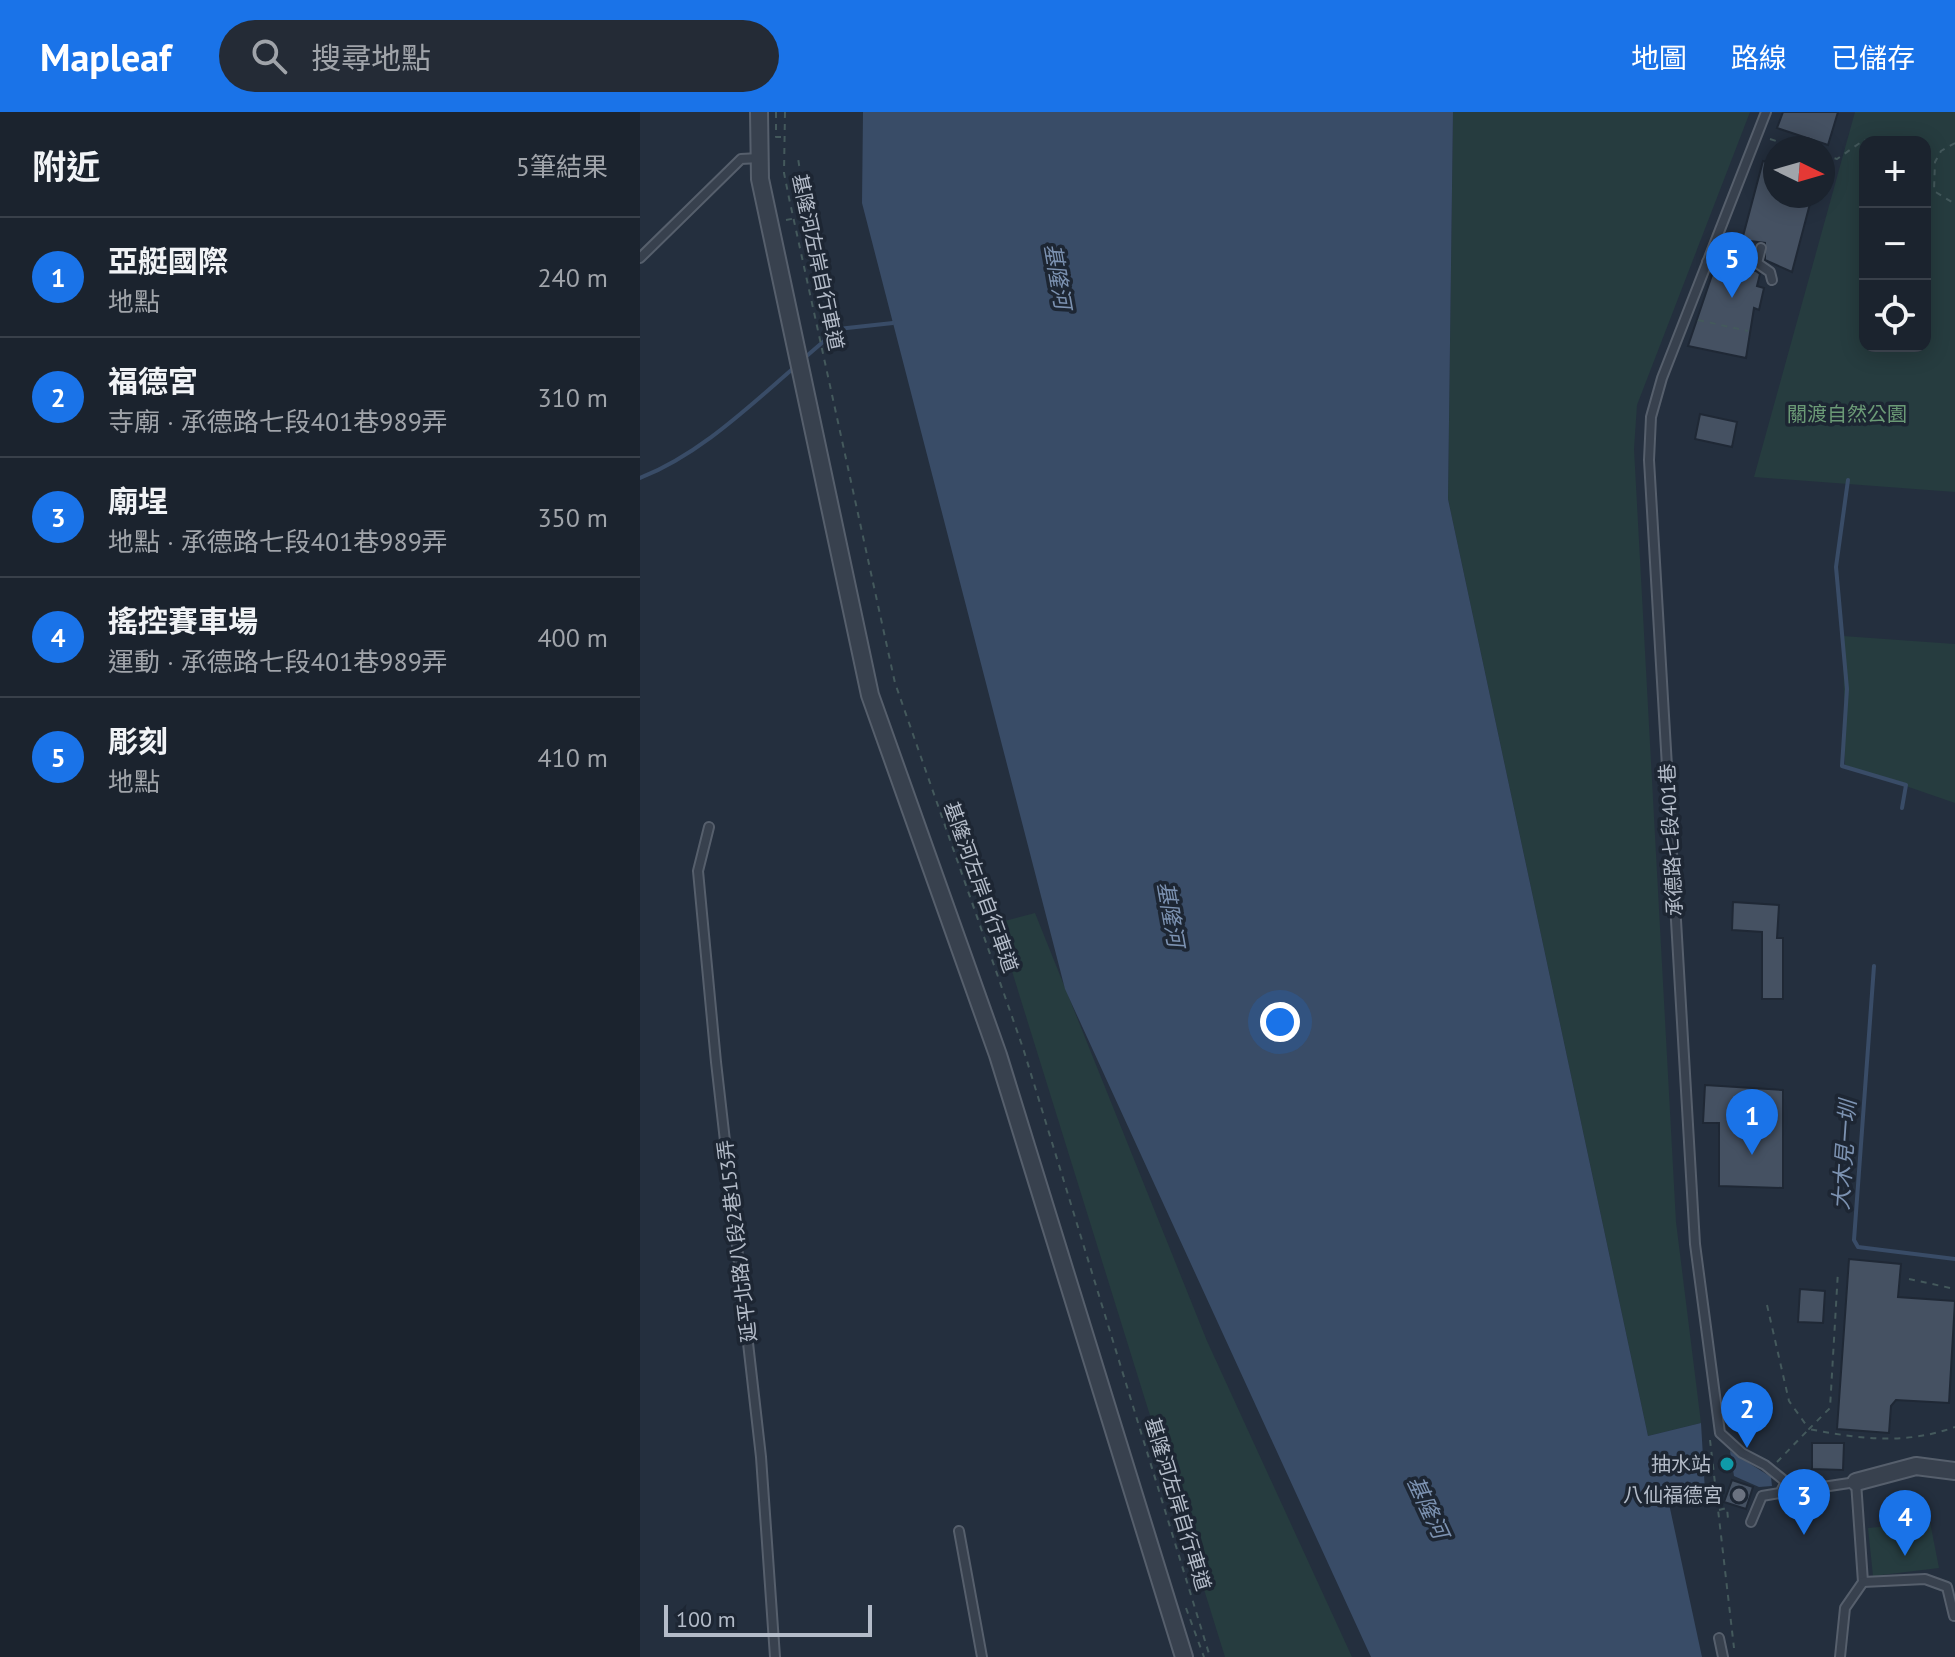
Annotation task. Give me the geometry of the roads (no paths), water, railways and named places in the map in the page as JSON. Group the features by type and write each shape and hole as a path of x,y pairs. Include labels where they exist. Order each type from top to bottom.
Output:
{"street":[{"path":"759,112 759,158 769,224 870,695 998,1055 1184,1657"},
{"path":"1856,1482 1916,1466 1955,1471"}],"lane":[{"name":"承德路七段401巷","path":"1766,112 1685,317 1651,417 1649,460 1695,1244 1720,1433 1742,1453 1786,1482"},
{"path":"640,258 741,159 759,158"},
{"path":"1757,263 1761,248"},
{"path":"1707,262 1757,263 1770,272 1772,280"},
{"name":"延平北路八段2巷153弄","path":"709,827 698,871 716,1062 761,1457 775,1657"},
{"path":"1751,1522 1762,1496 1780,1493 1786,1482 1816,1488 1856,1482 1863,1582 1845,1608 1840,1657"},
{"path":"959,1531 982,1657"},
{"path":"1863,1582 1925,1579 1947,1587 1954,1616"},
{"path":"1719,1638 1723,1657"}],"water":[{"name":"基隆河","path":"863,112 1453,112 1448,499 1648,1436 1701,1423 1705,1491 1668,1499 1702,1657 1371,1657 1065,989 862,203"},
{"path":"1730,1451 1771,1477 1772,1486 1759,1487 1734,1476"}],"waterway":[{"path":"802,360 838,329 893,323"},
{"path":"640,478 703,443 796,366"},
{"name":"大木見一圳","path":"1848,480 1836,567 1847,689 1842,766 1906,785 1902,808"},
{"name":"大木見一圳","path":"1874,966 1854,1240 1858,1247 1955,1259"}],"place":[{"name":"彫刻","path":"1732,298"},
{"name":"亞艇國際","path":"1752,1155"},
{"name":"福德宮","path":"1747,1448"},
{"name":"抽水站","path":"1727,1464"},
{"name":"八仙福德宮","path":"1739,1495"},
{"name":"廟埕","path":"1804,1535"},
{"name":"搖控賽車場","path":"1905,1556"}],"park label":[{"name":"關渡自然公園","path":"1847,414"}]}
